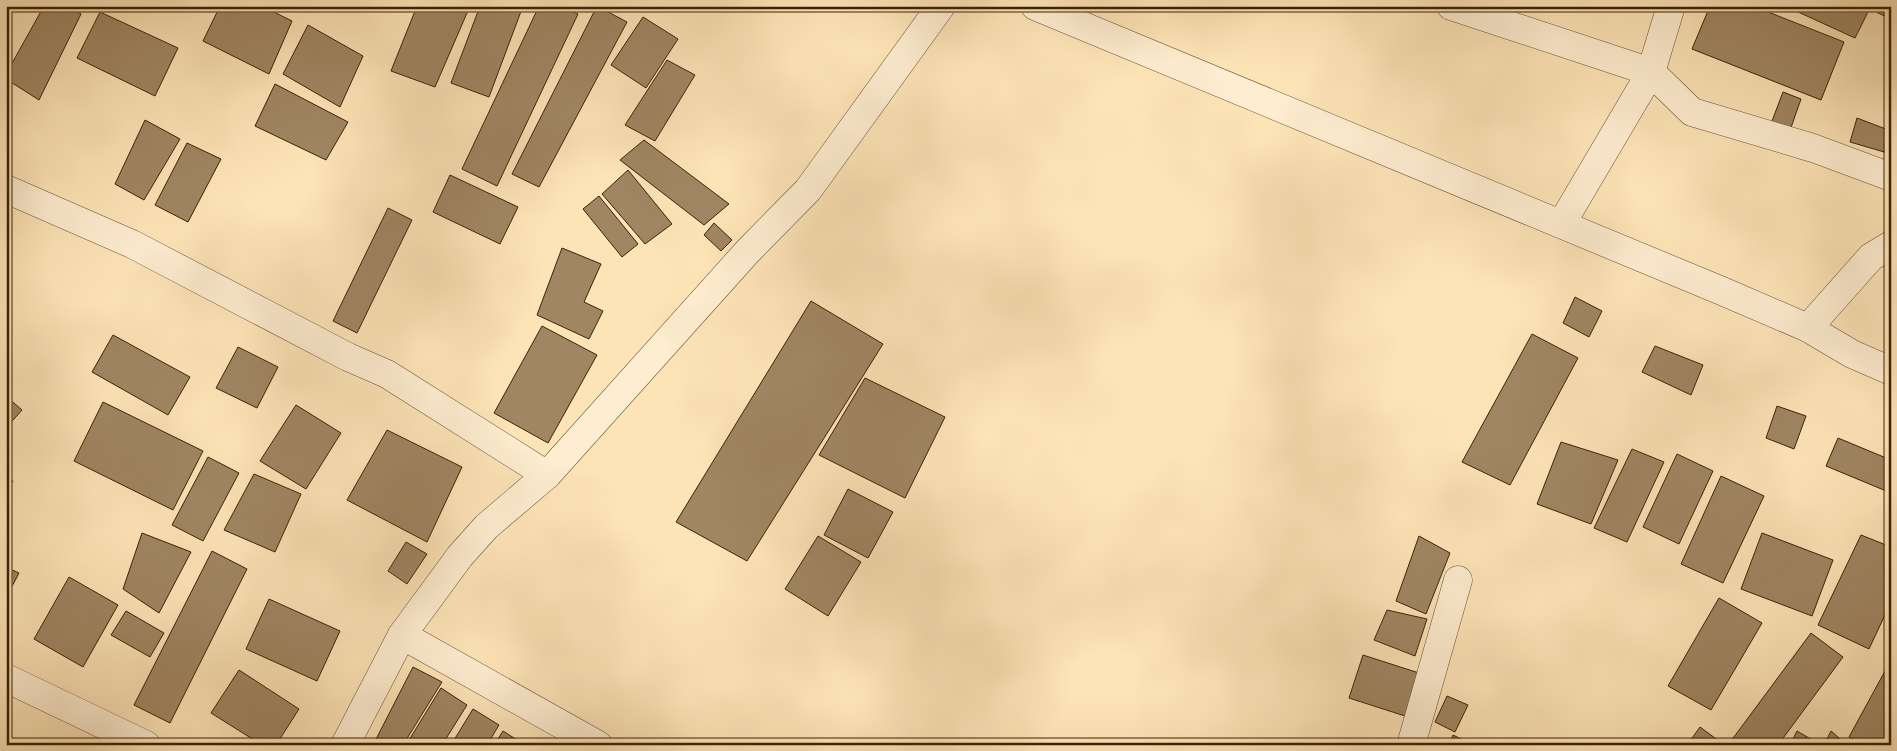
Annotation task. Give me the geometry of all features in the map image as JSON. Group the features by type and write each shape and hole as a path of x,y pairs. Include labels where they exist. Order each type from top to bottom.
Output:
{"street":[{"path":"345,745 402,635 460,556 488,526 547,475 748,251 808,190 941,6"},
{"path":"1035,6 1562,223 1808,328 1852,354 1891,372"},
{"path":"1451,6 1650,72 1692,112 1813,148 1891,177"},
{"path":"1562,223 1650,72 1671,6"},
{"path":"6,189 132,244 348,357 387,374 547,475"},
{"path":"1808,328 1871,257 1891,245"},
{"path":"1411,745 1458,580"},
{"path":"402,635 598,745"},
{"path":"6,678 146,745"}],"building":[{"path":"44,6 66,6 81,14 39,100 6,79 6,74"},
{"path":"220,6 262,6 292,21 269,74 203,41"},
{"path":"417,6 470,6 435,87 391,71"},
{"path":"480,6 523,6 489,97 451,83"},
{"path":"539,6 559,6 578,14 497,186 462,169"},
{"path":"597,6 627,22 539,187 512,174"},
{"path":"1710,6 1753,6 1844,42 1821,100 1692,49"},
{"path":"1785,6 1871,6 1855,38"},
{"path":"1879,6 1891,6 1891,19 1876,12"},
{"path":"100,12 178,48 155,96 77,58"},
{"path":"643,17 678,39 646,88 611,65"},
{"path":"308,25 363,56 340,107 283,74"},
{"path":"667,60 695,75 655,141 625,125"},
{"path":"275,84 348,122 326,160 255,126"},
{"path":"1783,92 1801,99 1788,136 1769,129"},
{"path":"1857,118 1891,131 1891,154 1850,142"},
{"path":"145,120 180,139 144,200 115,184"},
{"path":"644,140 729,204 704,225 620,160"},
{"path":"187,143 221,159 188,222 155,205"},
{"path":"628,170 672,224 645,244 602,194"},
{"path":"450,175 518,207 500,244 433,212"},
{"path":"599,196 638,244 622,257 583,209"},
{"path":"388,208 412,220 357,333 333,321"},
{"path":"714,223 732,240 721,251 704,235"},
{"path":"562,248 601,264 584,302 603,311 589,339 537,315"},
{"path":"1575,297 1602,311 1589,337 1563,323"},
{"path":"811,301 883,344 747,561 676,522"},
{"path":"542,326 597,355 548,443 494,413"},
{"path":"1532,334 1578,358 1510,485 1462,462"},
{"path":"113,335 190,377 168,415 92,372"},
{"path":"1655,346 1703,365 1691,395 1642,372"},
{"path":"238,347 278,367 257,408 216,388"},
{"path":"865,378 945,417 905,498 819,455"},
{"path":"6,396 22,410 6,428"},
{"path":"103,402 203,451 173,510 74,461"},
{"path":"296,405 341,433 306,489 260,461"},
{"path":"1777,406 1806,416 1794,449 1766,438"},
{"path":"387,430 462,467 427,542 347,500"},
{"path":"1838,438 1891,460 1891,493 1826,466"},
{"path":"1561,442 1618,460 1591,524 1537,504"},
{"path":"1632,449 1664,462 1627,542 1594,528"},
{"path":"1677,454 1713,471 1679,544 1643,527"},
{"path":"208,457 239,473 203,541 172,525"},
{"path":"254,474 301,494 275,552 224,530"},
{"path":"1721,476 1764,496 1723,583 1681,564"},
{"path":"6,478 13,481 6,493"},
{"path":"848,489 893,512 868,558 824,535"},
{"path":"142,533 191,552 159,613 123,589"},
{"path":"1762,533 1833,560 1812,616 1741,589"},
{"path":"1861,535 1891,547 1891,602 1869,649 1818,625"},
{"path":"818,536 861,562 828,616 785,589"},
{"path":"1419,536 1450,553 1426,614 1396,601"},
{"path":"406,542 427,554 407,584 388,571"},
{"path":"212,551 247,569 170,723 134,705"},
{"path":"6,567 19,573 6,598"},
{"path":"69,577 118,605 83,667 34,639"},
{"path":"1719,598 1762,623 1711,710 1668,686"},
{"path":"269,599 340,631 317,681 246,649"},
{"path":"1387,610 1427,619 1415,656 1374,640"},
{"path":"126,611 164,633 150,657 111,635"},
{"path":"1811,633 1843,657 1778,745 1728,745"},
{"path":"1363,655 1419,673 1405,716 1349,698"},
{"path":"413,667 442,682 403,745 373,745"},
{"path":"239,670 299,709 276,745 262,745 211,713"},
{"path":"1885,671 1891,675 1891,745 1862,745 1849,737"},
{"path":"441,688 467,705 442,745 406,745"},
{"path":"1447,696 1468,705 1455,732 1435,722"},
{"path":"473,709 499,725 487,745 451,745"},
{"path":"1700,727 1719,741 1718,745 1696,745 1690,741"},
{"path":"503,731 525,745 494,745"},
{"path":"1797,731 1821,745 1790,745"},
{"path":"1831,731 1846,744 1846,745 1824,745"},
{"path":"1453,735 1473,745 1449,745"},
{"path":"1348,739 1355,745 1345,745"}]}
